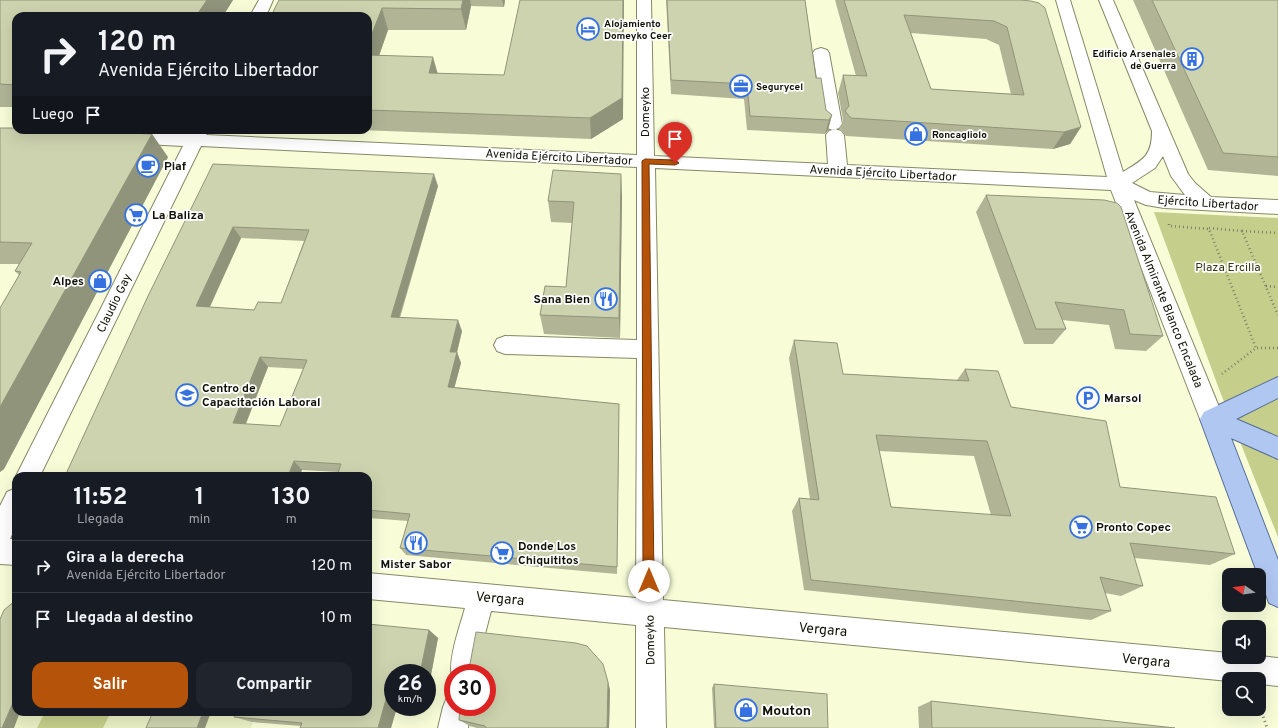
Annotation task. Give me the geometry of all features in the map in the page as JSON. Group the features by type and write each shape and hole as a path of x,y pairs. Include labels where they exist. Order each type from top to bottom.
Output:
{"main road":[{"path":"1212,419 1278,388"},
{"path":"1212,419 1278,448"},
{"name":"Avenida Almirante Blanco Encalada","path":"1212,419 1278,594"}],"street":[{"path":"260,12 266,0"},
{"name":"Domeyko","path":"644,0 651,728"},
{"name":"Avenida Almirante Blanco Encalada","path":"1063,0 1118,184 1212,419"},
{"path":"1106,0 1180,176 1188,188 1207,204"},
{"path":"821,53 834,130 838,170"},
{"path":"1118,184 1150,164 1161,144 1161,130"},
{"name":"Avenida Ejército Libertador","path":"107,136 197,135 645,161 1118,184"},
{"name":"Claudio Gay","path":"30,472 197,135"},
{"name":"Ejército Libertador","path":"1118,184 1146,198 1164,201 1278,207"},
{"path":"505,345 647,348"},
{"path":"0,532 12,508"},
{"path":"0,551 12,552"},
{"name":"Vergara","path":"372,586 1278,672"},
{"path":"466,664 471,634 482,597"},
{"path":"453,728 455,716"}],"path":[{"path":"1164,201 1170,226 1278,233"},
{"path":"1209,229 1256,348"},
{"path":"1242,231 1278,315"},
{"path":"1266,286 1278,287"},
{"path":"1224,379 1220,376 1256,348 1278,348"},
{"path":"1263,716 1267,728"}],"shaded area":[{"path":"12,716 255,716 251,728 0,728"}],"green space":[{"name":"Plaza Ercilla","path":"1154,212 1278,218 1278,537 1219,389"},
{"path":"43,716 109,716 103,728 37,728"}],"building":[{"path":"0,0 207,0 199,12 12,12 12,85 0,84"},
{"path":"279,0 463,0 461,9 382,8 372,34 372,12 273,12"},
{"path":"520,0 623,0 622,98 590,118 372,110 372,55 433,57 429,73 504,75"},
{"path":"667,0 805,0 816,78 821,78 826,110 832,115 829,120 750,116 747,84 671,80"},
{"path":"844,0 1031,1 1039,3 1045,8 1081,127 1064,132 851,118 845,111 849,106 843,75 867,76","holes":["904,15 994,21 1007,27 1024,95 931,89"]},
{"path":"1152,0 1278,0 1278,157 1223,153"},
{"path":"0,128 12,128 12,134 152,134 0,407 0,308 21,272 15,271 32,243 0,242"},
{"path":"213,164 434,174 391,317 458,320 450,352 457,352 448,387 619,404 617,567 400,548 410,514 372,510 372,472 338,472 341,464 294,461 290,472 67,472 148,296","holes":["233,227 309,230 281,303 258,302 254,310 196,306","260,357 307,360 280,426 233,423"]},
{"path":"553,170 621,174 619,318 540,315 545,286 566,287 574,202 548,201"},
{"path":"986,195 1104,200 1117,203 1121,207 1163,336 1130,334 1124,310 1055,302 1066,329 1036,329"},
{"path":"794,340 837,343 843,374 969,381 965,369 998,371 1011,407 1106,421 1120,487 1216,497 1235,554 1130,543 1143,586 1100,577 1111,611 811,580 799,498 819,500","holes":["876,435 987,441 1011,516 891,507"]},
{"path":"12,603 12,705 2,728 0,728 0,619 4,610"},
{"path":"372,624 429,630 422,664 384,664 384,707 378,728 300,728 302,723 234,717 372,716"},
{"path":"476,632 576,643 587,646 603,664 608,682 607,728 486,728 485,726 459,720 459,716 496,716 496,664 470,664"},
{"path":"714,684 827,694 828,728 716,728"},
{"path":"931,701 1175,728 932,728"},
{"path":"151,716 202,716 197,728 146,728"}],"place":[{"name":"Alojamiento Domeyko Ceer","path":"588,29"},
{"name":"Edificio Arsenales de Guerra","path":"1192,59"},
{"name":"Segurycel","path":"741,86"},
{"name":"Roncagliolo","path":"916,134"},
{"name":"Piaf","path":"148,166"},
{"name":"La Baliza","path":"136,215"},
{"name":"Alpes","path":"100,281"},
{"name":"Sana Bien","path":"606,299"},
{"name":"Centro de Capacitación Laboral","path":"187,395"},
{"name":"Marsol","path":"1088,398"},
{"name":"Pronto Copec","path":"1081,527"},
{"name":"Mister Sabor","path":"416,543"},
{"name":"Donde Los Chiquititos","path":"502,553"},
{"name":"Mouton","path":"746,710"}],"route":[{"path":"649,581 645,161 675,163"}]}
